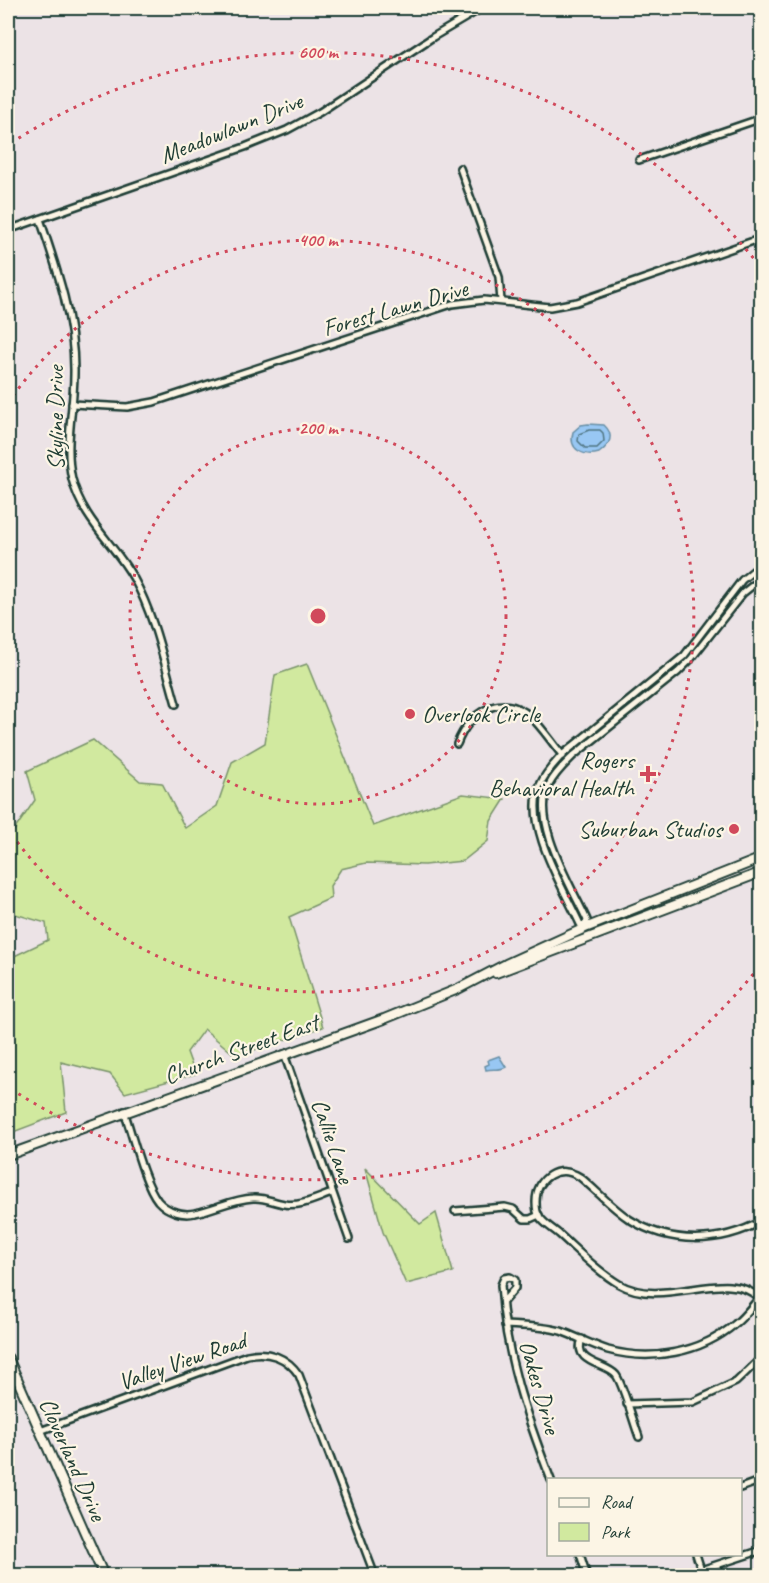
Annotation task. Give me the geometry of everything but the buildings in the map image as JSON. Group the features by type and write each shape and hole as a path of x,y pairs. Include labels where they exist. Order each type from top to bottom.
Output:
{"main road":[{"path":"756,8 762,15"},
{"name":"Church Street East","path":"486,976 585,926 762,858"},
{"name":"Church Street East","path":"8,1155 124,1111 384,1019 486,976 510,969 630,920 762,872"},
{"name":"Cloverland Drive","path":"8,1358 104,1575"}],"street":[{"name":"Meadowlawn Drive","path":"8,230 287,130 320,112 419,46 482,8"},
{"path":"639,160 762,118"},
{"path":"460,168 500,277 501,301"},
{"name":"Skyline Drive","path":"40,219 58,271 71,335 74,374 69,447 70,469 76,491 92,524 120,558 140,591 176,704"},
{"name":"Forest Lawn Drive","path":"72,404 118,407 149,404 442,307 469,302 501,301 545,307 577,302 762,238"},
{"path":"762,568 742,580 684,656 562,755 548,770 540,786 536,808 537,825 544,847 580,924 585,926 586,921 546,827 545,798 549,785 557,771 567,762 678,672 743,593 762,578"},
{"path":"457,744 462,731 476,714 491,707 517,708 530,716 567,762"},
{"name":"Callie Lane","path":"284,1054 349,1239"},
{"path":"124,1111 150,1186 158,1201 167,1209 181,1214 194,1214 252,1198 296,1204 333,1192"},
{"path":"505,1325 548,1328 607,1349 629,1354 653,1355 698,1346 719,1336 741,1318 760,1297 752,1290 737,1286 715,1286 655,1294 625,1287 591,1264 539,1215 536,1196 540,1183 553,1174 567,1171 580,1177 631,1220 669,1234 691,1239 717,1238 735,1234 762,1221"},
{"path":"455,1210 505,1207 513,1209 524,1219 539,1215"},
{"name":"Oakes Drive","path":"503,1302 508,1347 516,1383 551,1478"},
{"path":"582,1339 580,1347 583,1355 615,1375 639,1437"},
{"name":"Valley View Road","path":"40,1431 247,1355 263,1353 276,1356 289,1364 299,1375 375,1575"},
{"path":"627,1404 693,1402 736,1382 762,1357"},
{"path":"742,1488 762,1480"},
{"path":"697,1556 702,1573 762,1550"},
{"path":"581,1556 588,1575"}],"green space":[{"path":"307,664 373,826 463,794 505,799 491,821 488,841 463,861 424,865 366,863 341,869 330,886 331,898 289,917 323,1027 236,1056 204,1029 187,1052 195,1074 125,1093 110,1074 61,1062 66,1112 8,1134 8,959 48,940 46,923 8,912 8,839 35,800 27,771 93,740 140,781 162,783 185,828 217,806 232,762 265,743 275,675"},
{"path":"365,1168 420,1224 436,1213 453,1272 406,1284 383,1232"}],"water":[{"path":"581,425 604,425 609,432 610,440 599,453 583,453 575,448 573,443 573,432"},
{"path":"499,1056 506,1067 486,1070 488,1060"}],"place":[{"name":"Overlook Circle","path":"410,714"},
{"name":"Rogers Behavioral Health","path":"648,774"},
{"name":"Suburban Studios","path":"734,829"}]}
